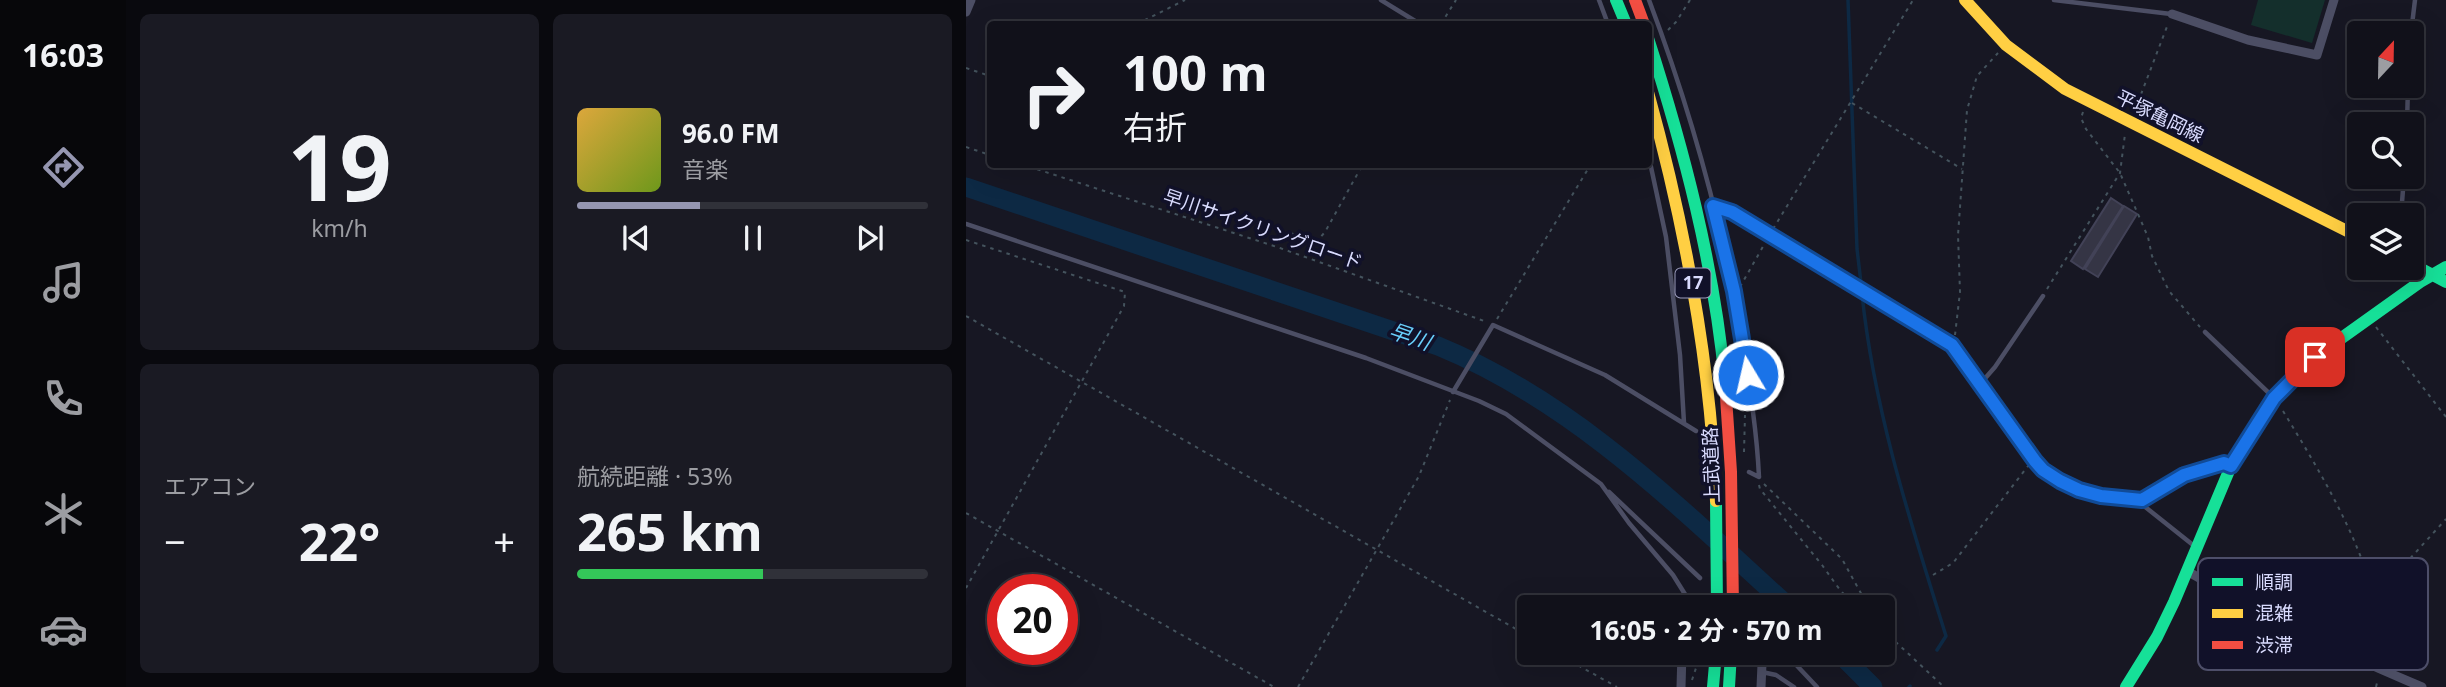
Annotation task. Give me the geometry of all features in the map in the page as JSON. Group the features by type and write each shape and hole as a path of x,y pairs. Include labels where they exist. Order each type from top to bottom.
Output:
{"main road":[{"path":"1616,0 1625,21"},
{"path":"1635,0 1643,21"},
{"name":"平塚亀岡線","path":"1965,0 2006,45 2048,78 2127,121 2347,231"},
{"name":"上武道路","path":"1652,50 1685,161 1711,275 1727,407 1732,489 1733,595"},
{"name":"上武道路","path":"1652,105 1690,264 1708,392 1716,478 1717,595"},
{"path":"2126,687 2157,637 2231,466 2274,398 2315,357 2368,318 2446,267"},
{"path":"2424,270 2446,282"},
{"path":"1713,687 1715,665"},
{"path":"1729,687 1730,665"}],"street":[{"path":"966,12 971,0"},
{"path":"2172,14 2248,40 2317,55 2334,0"},
{"path":"1952,345 2035,461 2043,470 2079,490 2142,500 2184,475 2224,463 2231,466"},
{"path":"2187,571 2198,577"},
{"path":"1681,687 1682,665"},
{"path":"1761,687 1762,665"},
{"path":"2382,670 2422,687"}],"lane":[{"path":"1381,0 1415,21"},
{"path":"1599,0 1607,21"},
{"path":"1649,0 1688,108 1734,291 1759,477"},
{"path":"2053,0 2172,14"},
{"path":"2412,21 2415,0"},
{"path":"1652,168 1666,237 1680,355 1684,424"},
{"path":"1713,206 1726,208 1952,345"},
{"path":"966,224 1366,358 1506,414 1601,484 1700,578"},
{"path":"1981,383 1995,367 2043,296"},
{"path":"1454,391 1493,326 1510,331 1552,353 1605,375 1696,431"},
{"path":"2205,332 2274,398"},
{"path":"1749,472 1759,477"},
{"path":"1601,484 1629,523 1673,575 1686,595"},
{"path":"2142,500 2144,506 2195,546"},
{"path":"1796,665 1817,687"},
{"path":"1762,672 1776,675 1794,687"}],"path":[{"path":"1144,21 1185,0"},
{"path":"1443,21 1456,0"},
{"path":"1662,36 1676,22 1690,0"},
{"path":"1734,291 1741,286 1913,0"},
{"path":"2043,296 2120,173 2127,121 2135,110 2172,14"},
{"path":"1952,345 1960,292 1958,235 1967,110 1974,85 1982,70 2006,45"},
{"path":"966,68 987,75"},
{"path":"2088,101 2081,118 2086,129 2120,173 2148,237 2152,256 2169,291 2205,332"},
{"path":"1851,103 1963,169"},
{"path":"966,147 987,154"},
{"name":"早川サイクリングロード","path":"1033,168 1280,248 1493,326"},
{"path":"1290,233 1318,240 1361,168"},
{"path":"1493,326 1589,168"},
{"path":"966,240 1125,292 1124,306 966,588"},
{"path":"966,316 1517,631"},
{"path":"2368,318 2446,417"},
{"path":"1298,687 1419,476 1454,391"},
{"path":"2274,398 2316,464 2361,558"},
{"path":"1745,413 1745,449"},
{"path":"1933,575 1952,563 2035,461"},
{"path":"1759,477 1772,493 1842,559 1862,595"},
{"path":"1759,477 1760,489 1845,595"},
{"path":"966,513 1274,687"},
{"path":"2410,558 2446,519"},
{"path":"1895,642 1944,687"},
{"path":"1578,665 1617,687"},
{"path":"1691,681 1697,665"}],"green space":[{"path":"2258,0 2325,0 2312,43 2251,25"}],"building":[{"path":"2111,198 2123,206 2083,269 2071,261"},
{"path":"2124,206 2137,214 2098,277 2085,269"}],"waterway":[{"path":"1848,0 1857,249 1861,283"},
{"name":"早川","path":"966,187 1438,346 1488,369 1581,427 1667,496 1776,595"},
{"path":"1862,294 1875,381 1895,467 1946,636 1937,650"},
{"name":"早川","path":"1851,665 1873,687"}],"traffic: fast":[{"path":"1616,0 1625,21"},
{"path":"1652,51 1696,208 1713,294 1725,382"},
{"path":"2126,687 2157,637 2174,602 2231,466 2275,398 2315,357 2420,282 2446,267"},
{"path":"2424,270 2446,282"},
{"path":"1716,501 1717,595"},
{"path":"1713,687 1715,665"},
{"path":"1729,687 1730,665"}],"traffic: slow":[{"path":"1965,0 2006,45 2065,89 2347,231"},
{"path":"1652,107 1674,193 1694,295 1708,397 1716,501"}],"traffic: jam":[{"path":"1635,0 1643,21"},
{"path":"1725,382 1731,472 1733,595"}],"route":[{"path":"1748,375 1734,291 1713,206 1732,212 1952,345 2043,470 2079,490 2101,496 2142,500 2184,475 2224,463 2231,466 2274,398 2294,375 2315,357"}]}
